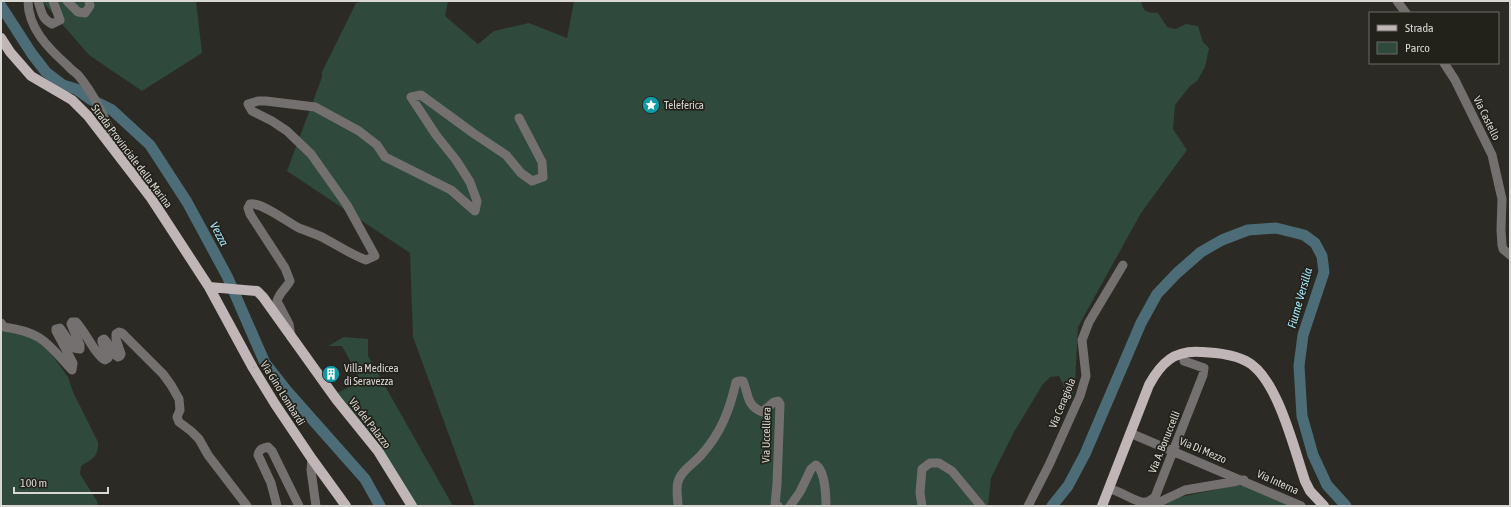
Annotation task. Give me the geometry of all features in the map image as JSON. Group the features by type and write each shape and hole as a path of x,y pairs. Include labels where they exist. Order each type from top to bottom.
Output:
{"main road":[{"name":"Strada Provinciale della Marina","path":"1,38 10,52 31,76 72,100 88,116 151,198 210,287"},
{"name":"Via del Palazzo","path":"210,287 257,290 336,399 378,451 412,506"},
{"name":"Via Gino Lombardi","path":"210,287 256,374 312,459 346,506"},
{"path":"1102,506 1149,385 1157,370 1171,358 1191,352 1199,352 1233,356 1247,361 1259,370 1272,389 1305,481 1310,491 1324,506"}],"street":[{"path":"28,1 31,17 37,32 57,55 78,75 96,102 118,148 120,158"},
{"path":"38,1 43,17 46,21 52,24 60,20 53,1"},
{"path":"67,1 78,12 85,13 90,6 89,1"},
{"path":"1397,1 1405,12"},
{"name":"Via Castello","path":"1445,64 1455,80 1492,155 1502,199 1500,230 1502,245 1510,255"},
{"path":"291,337 289,324 277,301 279,294 287,286 290,280 285,268 250,214 248,208 250,204 255,203 266,208 289,222 322,237 356,256 366,260 375,256 348,205 311,154 287,131 272,121 252,111 248,104 258,101 266,101 315,107 359,131 377,145 385,156 451,190 475,211 477,201 470,182 456,160 436,136 411,97 420,95 506,155 521,173 532,181 543,177 542,162 520,118"},
{"name":"Via Ceragiola","path":"1028,506 1049,465 1080,396 1086,376 1082,340 1089,322 1122,265"},
{"path":"1,323 4,326 31,332 46,341 72,370 73,363 56,329 60,328 74,348 80,349 80,345 71,324 72,322 76,322 105,360 108,358 102,340 104,339 108,342 115,356 118,357 121,354 116,339 116,334 119,332 122,333 163,374 171,385 179,399 180,410 177,417 179,422 192,431 199,439 208,455 247,506"},
{"name":"Via A. Bonuccelli","path":"1109,489 1142,502 1148,502 1155,497 1203,375 1204,368 1184,361"},
{"name":"Via Uccelliera","path":"678,506 677,484 680,476 703,454 726,419 736,382 739,381 743,381 748,401 755,409 762,412 774,402 778,401 780,404 775,505 778,506"},
{"name":"Via Di Mezzo","path":"1130,432 1244,480"},
{"path":"277,506 271,482 258,455 263,448 268,447 272,451 299,506"},
{"path":"312,459 311,470 317,504"},
{"path":"922,506 920,492 922,469 930,463 939,463 952,471 981,506"},
{"path":"790,506 800,492 811,468 816,466 822,472 826,506"},
{"path":"1151,506 1185,490 1244,480"},
{"name":"Via Interna","path":"1244,480 1301,506"}],"green space":[{"path":"42,1 196,1 202,53 142,91 89,55"},
{"path":"365,1 448,1 445,16 478,44 494,31 529,23 567,38 574,1 1141,1 1143,8 1146,11 1158,13 1167,27 1175,29 1186,24 1198,26 1203,42 1209,48 1205,67 1197,81 1190,86 1175,105 1173,129 1187,150 1141,213 1078,327 1075,384 1071,401 1059,376 1050,377 1043,384 1014,432 991,478 988,506 475,506 413,337 410,253 287,171 322,77 322,72 356,3"},
{"path":"1,329 31,336 45,345 68,377 73,392 98,442 96,454 81,466 80,474 97,501 98,506 1,506"},
{"path":"344,337 368,339 368,356 453,506 416,506 337,393 361,381 342,346 328,346"},
{"path":"1233,486 1245,486 1291,506 1158,506 1176,498"}],"waterway":[{"name":"Vezza","path":"1,6 32,54 46,72 63,85 76,89 90,99 112,110 150,145 187,202 227,276 265,363 287,391 365,479 380,506"},
{"name":"Fiume Versilia","path":"1052,506 1068,486 1085,454 1141,323 1157,294 1177,273 1201,252 1222,240 1248,230 1276,228 1304,235 1315,243 1322,256 1324,272 1303,335 1299,366 1302,416 1313,455 1327,485 1346,506"}],"place":[{"name":"Teleferica","path":"651,105"},
{"name":"Villa Medicea di Seravezza","path":"331,374"}]}
